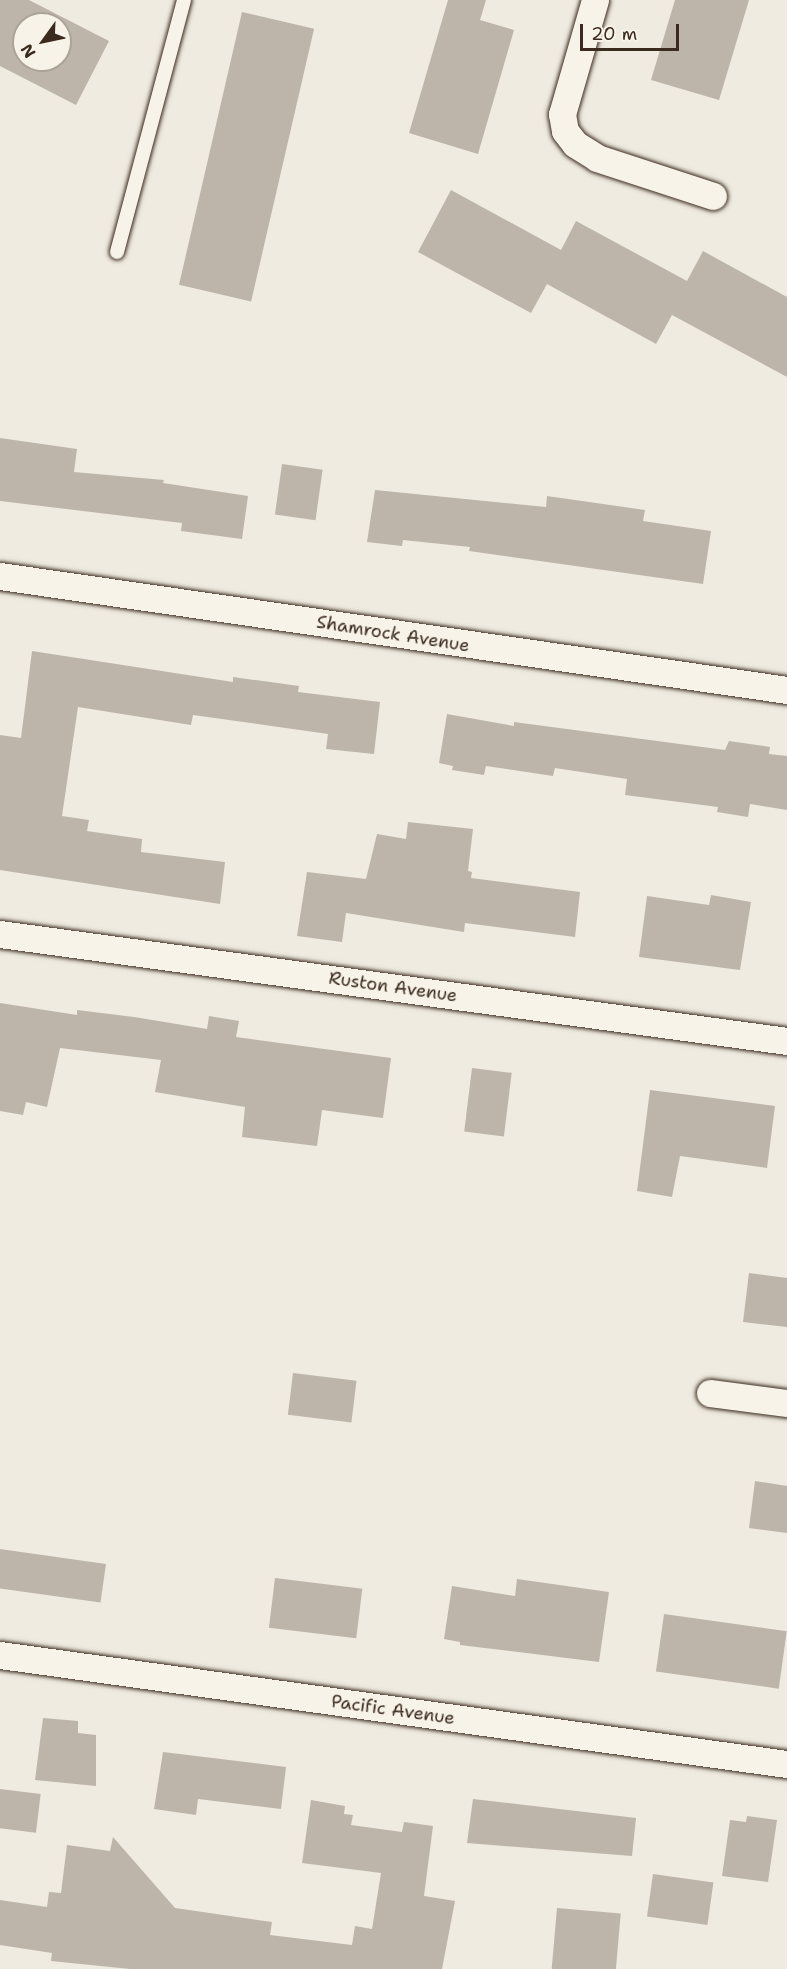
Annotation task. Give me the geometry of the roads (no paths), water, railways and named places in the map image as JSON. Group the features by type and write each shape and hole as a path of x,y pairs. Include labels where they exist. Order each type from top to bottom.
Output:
{"street":[{"path":"595,0 562,114 565,131 575,144 597,158 713,196"},
{"name":"Shamrock Avenue","path":"0,576 787,690"},
{"name":"Ruston Avenue","path":"0,934 787,1041"},
{"path":"710,1393 787,1403"},
{"name":"Pacific Avenue","path":"0,1655 787,1764"}],"lane":[{"path":"117,252 184,0"}]}
